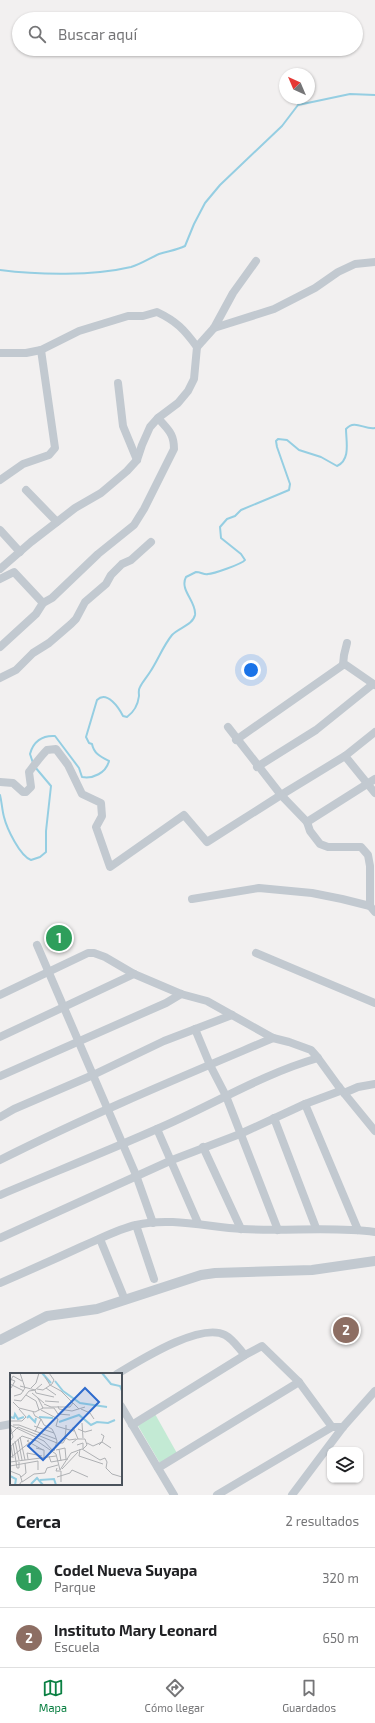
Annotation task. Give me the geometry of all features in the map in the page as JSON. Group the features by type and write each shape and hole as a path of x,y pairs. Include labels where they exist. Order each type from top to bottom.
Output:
{"street":[{"path":"196,347 214,328 233,293 256,260"},
{"path":"214,328 274,309 315,288 338,272 355,264 375,262"},
{"path":"0,353 26,353 41,350 86,329 128,316 143,316 157,312 173,319 185,331 196,347 194,379 188,391 178,403 158,418 150,427 137,460 127,471 101,493 75,508 31,542 0,569"},
{"path":"0,480 23,464 49,455 55,448 41,350"},
{"path":"118,383 123,426 137,460"},
{"path":"0,647 36,614 43,604 52,598 98,554 134,525 144,510 174,449 174,438 158,418"},
{"path":"26,490 57,522"},
{"path":"0,530 20,552"},
{"path":"0,678 16,670 33,653 49,643 71,624 76,619 85,602 106,584 111,575 122,564 131,560 151,542"},
{"path":"0,579 14,572 43,604"},
{"path":"236,740 343,665 347,644"},
{"path":"257,767 316,730 374,685 346,665 343,665"},
{"path":"192,899 259,888 312,893 373,909 368,855 361,847 328,847 320,844 310,830 307,822 257,767 228,727"},
{"path":"0,782 13,783 21,791 26,792 31,787 29,772 38,758 47,750 56,749 68,765 82,794 101,803 102,816 96,827 110,867 184,816 207,842 345,756 375,732"},
{"path":"345,756 372,781 375,793"},
{"path":"307,822 372,781"},
{"path":"37,945 136,1176 153,1222"},
{"path":"256,952 375,1003"},
{"path":"0,995 88,953 94,953 105,957 134,974 181,994 206,1001 273,1038 311,1050 341,1090 375,1131"},
{"path":"0,1037 134,974"},
{"path":"0,1076 166,1003 181,994"},
{"path":"0,1117 164,1041 232,1015"},
{"path":"195,1029 210,1065 226,1096 278,1230"},
{"path":"0,1160 52,1134 273,1038"},
{"path":"0,1195 157,1129 299,1063 318,1058"},
{"path":"0,1238 172,1160 240,1134 305,1104 341,1090 375,1084"},
{"path":"305,1104 358,1230"},
{"path":"274,1118 316,1228"},
{"path":"157,1129 172,1160 198,1224"},
{"path":"203,1147 241,1229"},
{"path":"0,1284 100,1239 136,1225 153,1222 198,1224 241,1229 278,1230 316,1228 375,1232"},
{"path":"136,1225 154,1279"},
{"path":"100,1239 125,1300"},
{"path":"0,1340 47,1316 92,1311 207,1274 312,1270 375,1261"},
{"path":"119,1373 151,1354 175,1343 187,1338 213,1332 226,1335 245,1355"},
{"path":"132,1425 245,1355 260,1346 263,1346 299,1382 332,1427"},
{"path":"158,1468 299,1382"},
{"path":"292,1495 343,1427 375,1391"},
{"path":"122,1408 174,1495"},
{"path":"0,1426 10,1424"},
{"path":"218,1495 332,1427 343,1427"}],"green space":[{"path":"155,1414 178,1455 161,1465 137,1424"}],"waterway":[{"path":"0,270 66,274 100,272 135,266 159,254 179,249 185,246 205,203 220,185 282,126 298,105 350,94 375,95"},
{"path":"33,763 30,754 33,746 42,738 55,736 79,768 82,777 95,776 105,769 109,761 96,753 92,744 89,743 86,737 97,700 101,697 109,699 116,705 123,716 127,717 134,710 138,702 139,688 169,639 194,618 195,610 186,591 184,582 186,577 196,572 207,574 215,572 245,560 241,554 221,538 220,527 227,519 235,516 241,510 289,490 290,484 277,447 276,441 278,439 287,440 299,450 321,457 337,466 346,455 346,429 353,425 375,428"},
{"path":"0,795 3,814 18,848 31,860 40,857 46,852 46,831 51,786 35,767"}],"place":[{"name":"Codel Nueva Suyapa","path":"59,938"},
{"name":"Instituto Mary Leonard","path":"346,1330"}]}
